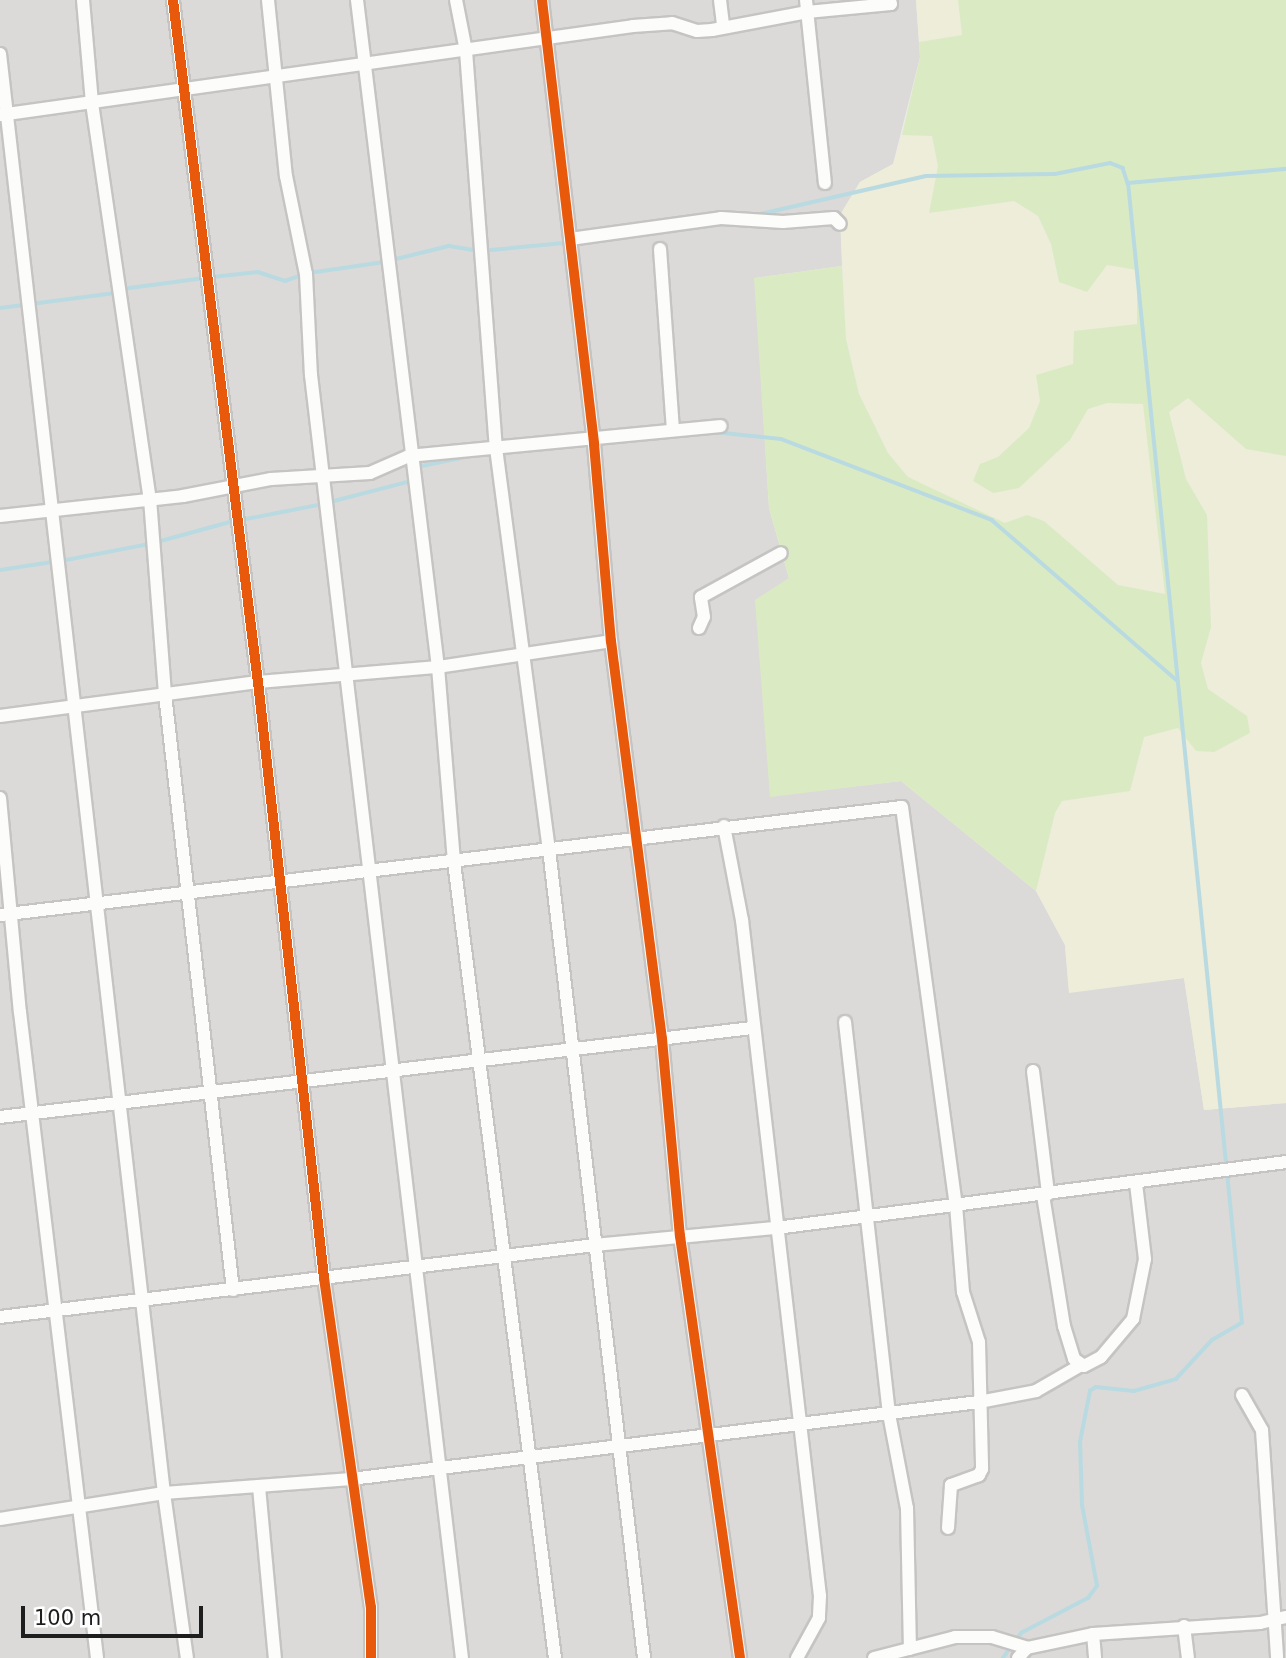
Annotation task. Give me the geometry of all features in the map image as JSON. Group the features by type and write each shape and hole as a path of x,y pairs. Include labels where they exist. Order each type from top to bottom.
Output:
{"street":[{"path":"83,0 93,103 150,499 165,694 233,1290"},
{"path":"173,0 231,488 258,682 324,1278 371,1607 371,1658"},
{"path":"268,0 279,76 286,176 306,274 310,375 349,677 417,1266 437,1468 462,1658"},
{"path":"356,0 409,456 438,667 454,862 555,1658"},
{"path":"456,0 466,51 496,448 549,849 643,1658"},
{"path":"542,0 593,440 611,641 639,835 662,1040 680,1236 740,1658"},
{"path":"720,0 723,24"},
{"path":"4,114 93,103 183,87 364,66 633,26 672,23 697,31 806,6 891,4 890,0"},
{"path":"806,6 825,183"},
{"path":"0,54 4,114 164,1493 187,1658"},
{"path":"570,239 721,218 783,222 834,218 840,224"},
{"path":"660,249 673,430"},
{"path":"0,516 231,488 271,479 324,478 370,473 409,456 721,426"},
{"path":"699,628 705,617 701,597 781,553"},
{"path":"0,716 74,709 258,682 349,677 438,667 521,652 611,641"},
{"path":"0,797 6,914 34,1114 76,1509 97,1658"},
{"path":"6,914 187,896 639,835 902,807 956,1205 963,1292 979,1342 982,1469 979,1475 951,1485 947,1528"},
{"path":"724,826 742,920 752,1028 821,1607 819,1618 797,1658"},
{"path":"845,1022 869,1216 889,1413 907,1508 910,1649"},
{"path":"0,1117 120,1105 211,1090 752,1028"},
{"path":"1033,1072 1045,1194 1064,1326 1074,1359 1081,1365"},
{"path":"0,1317 595,1245 776,1228 1136,1183 1221,1168 1286,1162"},
{"path":"0,1519 164,1493 351,1479 618,1444 708,1436 979,1402 1035,1391 1101,1357 1133,1320 1145,1259 1136,1183"},
{"path":"1242,1395 1262,1430 1277,1658"},
{"path":"259,1487 275,1658"},
{"path":"874,1658 955,1637 992,1637 1022,1651 1093,1634 1286,1617"},
{"path":"1184,1626 1188,1658"},
{"path":"1093,1634 1096,1658"}],"shaded area":[{"path":"0,0 916,0 920,57 893,164 860,182 840,215 842,266 755,278 769,508 789,578 770,796 901,781 1036,891 1065,945 1069,992 1184,978 1204,1110 1286,1103 1286,1658 0,1658"}],"green space":[{"path":"916,0 958,0 962,35 919,42"},
{"path":"958,0 1286,0 1286,456 1246,449 1188,398 1169,412 1186,479 1207,515 1211,627 1201,663 1208,689 1247,716 1250,733 1214,752 1196,751 1178,728 1144,737 1130,791 1062,801 1055,813 1036,891 901,781 770,797 755,600 789,578 769,508 754,278 842,266 846,339 859,394 888,453 908,477 1005,523 1027,515 1044,521 1118,585 1165,594 1143,404 1107,403 1088,409 1070,440 1019,488 993,493 973,481 980,464 998,457 1029,428 1040,401 1036,375 1073,364 1074,331 1137,324 1137,270 1107,265 1087,292 1059,282 1051,244 1038,216 1014,201 929,213 938,166 932,136 902,135 920,57 919,42 962,35"},
{"path":"902,135 932,135 938,166 929,213 1014,201 1037,216 1051,244 1059,282 1107,265 1137,269 1137,324 1074,364 1040,401 1029,428 998,457 980,464 1070,440 1088,409 1107,403 1143,404 1165,595 1118,585 1044,521 1027,515 1005,523 932,491 908,477 888,453 859,394 846,339 840,215 860,182 893,164"},
{"path":"1188,398 1246,449 1286,456 1286,1103 1204,1110 1184,978 1069,993 1065,945 1036,891 1055,813 1062,801 1137,766 1144,737 1178,728 1196,751 1247,716 1208,689 1201,662 1211,627 1207,515 1186,479 1169,412"}],"waterway":[{"path":"756,215 926,176 1055,174 1110,163 1123,168 1128,183"},
{"path":"1003,1658 1021,1633 1088,1598 1097,1586 1082,1505 1080,1442 1090,1391 1096,1387 1134,1391 1176,1379 1212,1340 1242,1323 1128,183 1286,169"},
{"path":"670,231 725,224"},
{"path":"392,260 449,246 480,251 564,243"},
{"path":"309,273 384,262"},
{"path":"212,277 258,272 285,281 302,275"},
{"path":"122,289 204,278"},
{"path":"0,308 115,293"},
{"path":"714,432 781,439 992,520 1177,680"},
{"path":"596,444 679,436"},
{"path":"417,467 470,456"},
{"path":"330,502 411,481"},
{"path":"241,520 323,504"},
{"path":"157,542 234,521"},
{"path":"61,561 149,544"},
{"path":"0,570 53,562"}],"cycle path":[{"path":"173,0 258,682 324,1278 371,1607 371,1658"},
{"path":"542,0 594,444 611,641 662,1039 680,1236 740,1658"}]}
